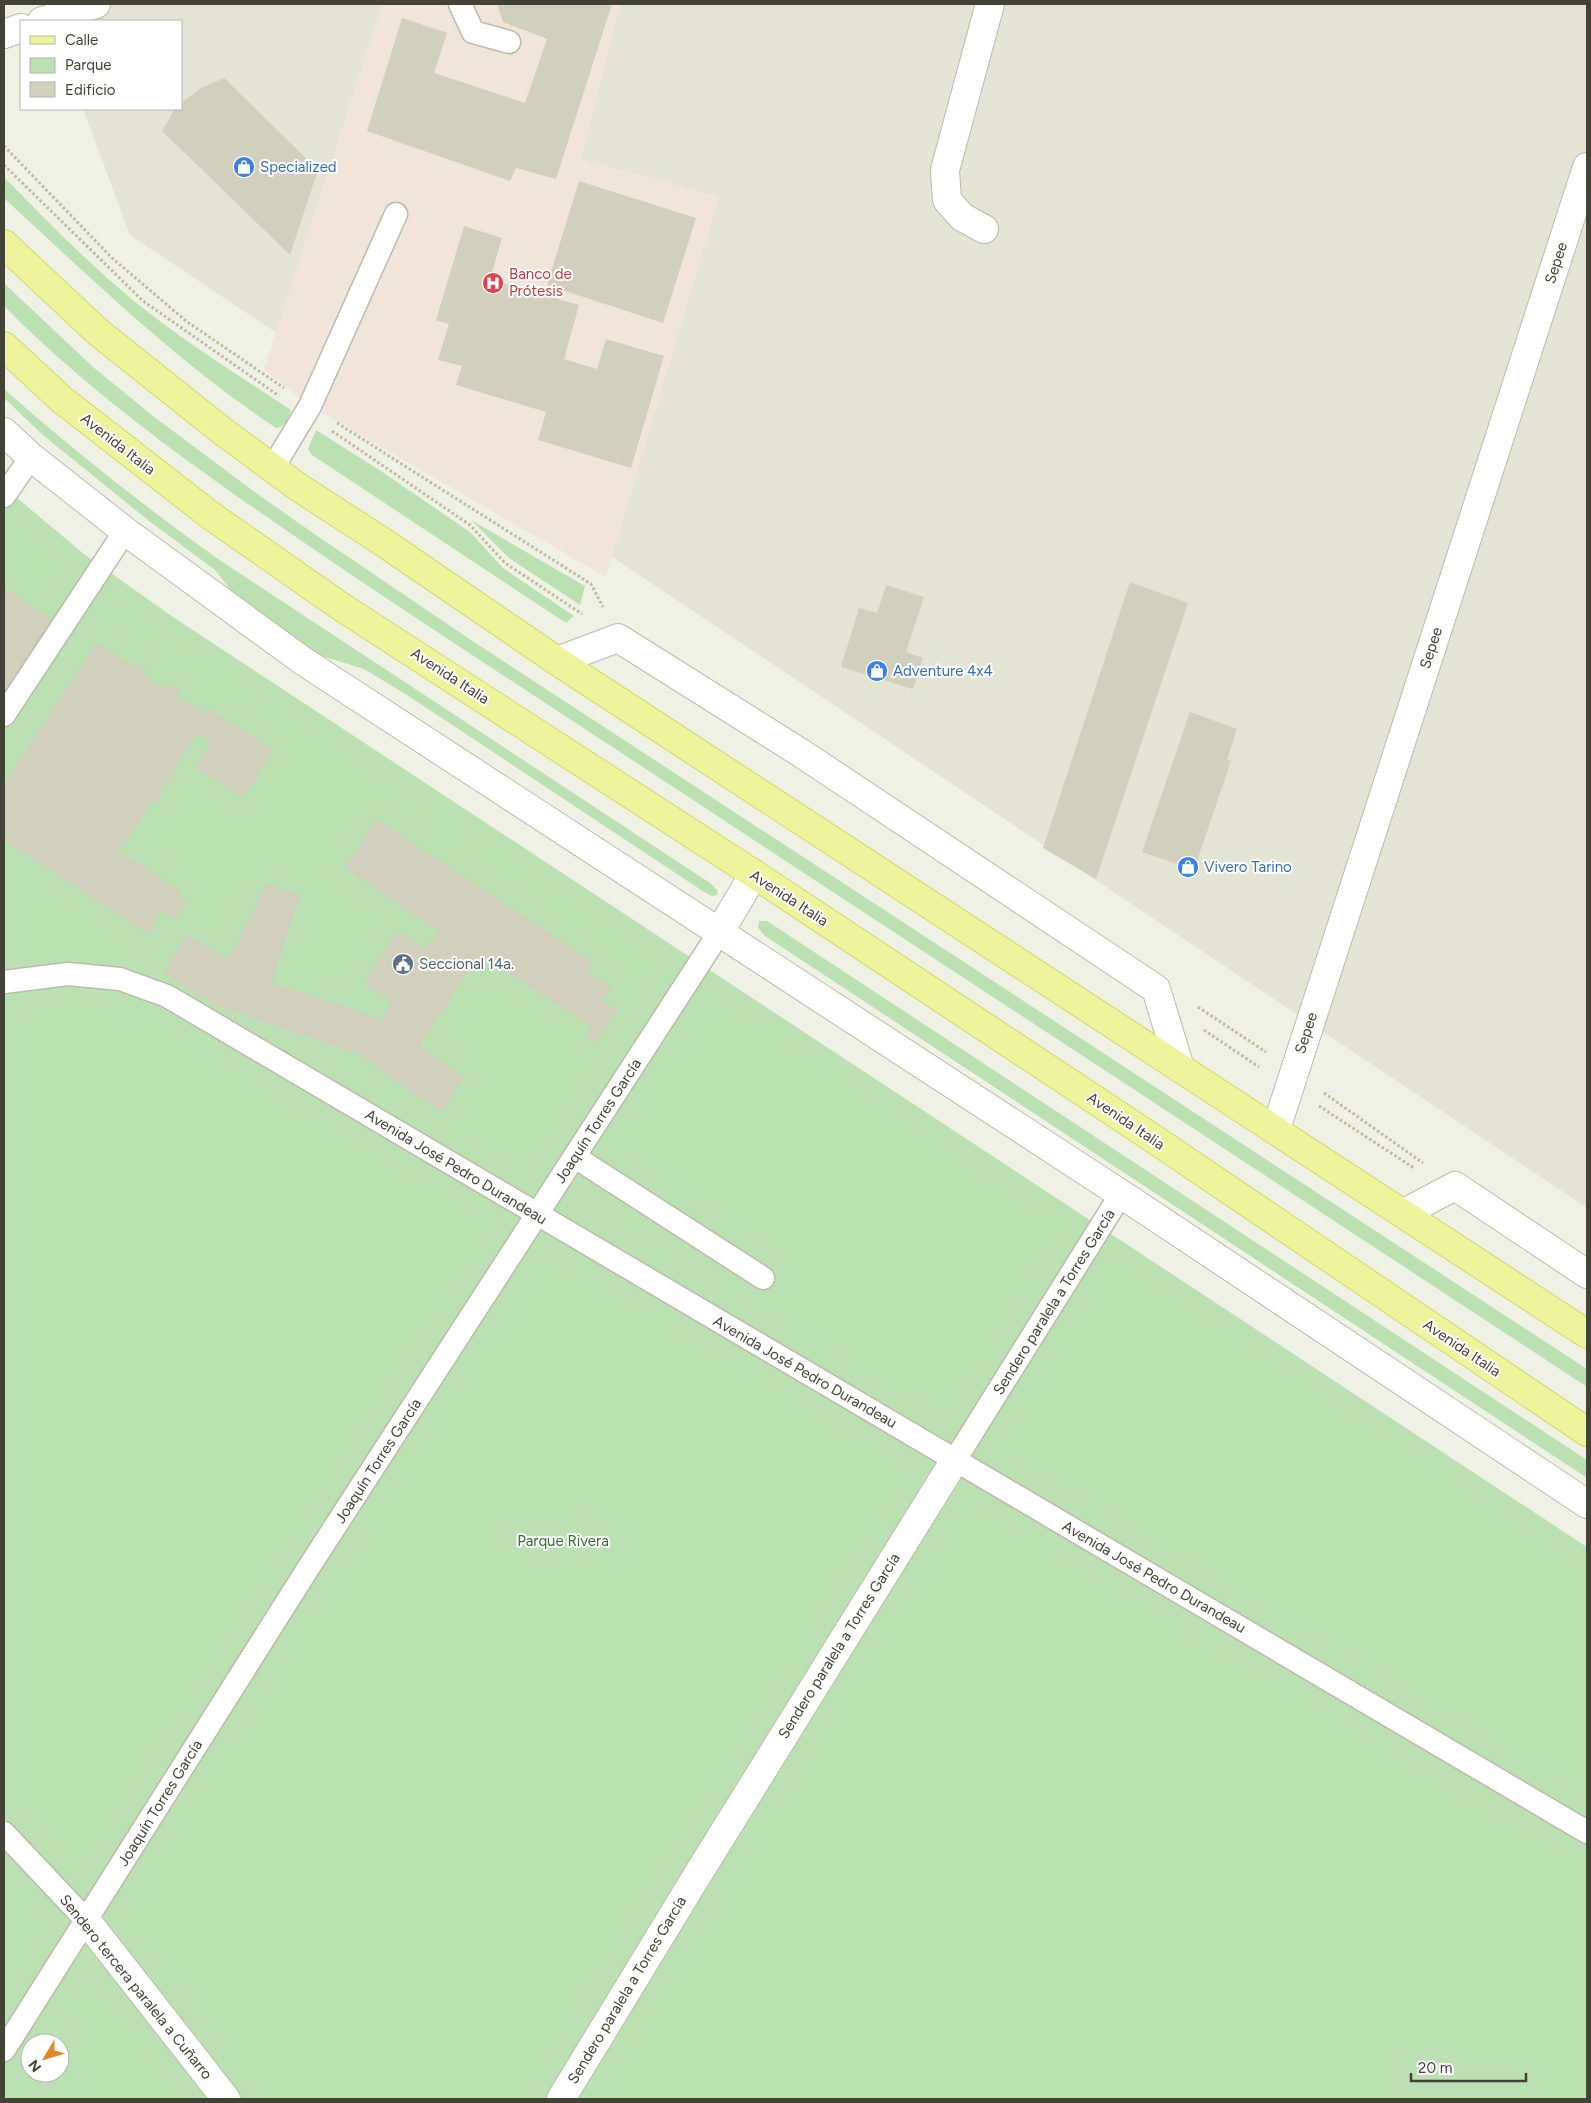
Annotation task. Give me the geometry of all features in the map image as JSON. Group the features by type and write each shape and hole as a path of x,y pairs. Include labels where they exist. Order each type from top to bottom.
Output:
{"main road":[{"path":"4,244 98,332 272,469 557,661 1276,1129 1587,1334"},
{"name":"Avenida Italia","path":"4,346 61,399 210,515 340,606 754,874 1150,1137 1587,1432"}],"street":[{"path":"45,20 96,4"},
{"path":"984,229 962,217 947,200 946,170 990,4"},
{"path":"4,34 20,28"},
{"name":"Sepee","path":"1276,1129 1587,168"},
{"path":"4,432 30,456 125,531 303,661 1121,1194 1587,1504"},
{"path":"557,661 618,638 801,753 1156,989 1180,1068"},
{"name":"Joaquín Torres García","path":"719,933 754,874"},
{"path":"1404,1213 1455,1186 1587,1274"},
{"name":"Sendero paralela a Torres García","path":"561,2099 955,1460"},
{"name":"Sendero tercera paralela a Cuñarro","path":"86,1920 226,2099"}],"lane":[{"path":"460,4 473,32 508,42"},
{"path":"272,469 310,406 396,214"},
{"path":"4,496 30,456"},
{"path":"4,715 125,531"},
{"name":"Joaquín Torres García","path":"4,2050 307,1570 719,933"},
{"name":"Avenida José Pedro Durandeau","path":"4,982 68,974 120,979 166,996 1587,1832"},
{"path":"575,1157 763,1278"},
{"name":"Sendero paralela a Torres García","path":"955,1460 1121,1194"},
{"name":"Sendero tercera paralela a Cuñarro","path":"4,1833 86,1920"}],"shaded area":[{"path":"45,4 1587,4 1587,1208 130,235 83,110 182,110 182,20 51,20"},
{"name":"Banco de Prótesis","path":"382,4 621,4 581,159 719,197 606,577 310,406 264,370"}],"green space":[{"path":"4,177 51,225 134,301 191,344 291,410 284,424 276,428 240,403 137,320 6,200 4,197"},
{"path":"4,283 93,367 153,416 313,533 471,640 1587,1369 1587,1387 463,649 267,517 149,432 74,371 4,306"},
{"path":"4,389 110,478 221,561 710,883 718,891 717,895 712,896 704,892 407,695 364,669 315,654 242,604 215,570 149,521 44,436 4,398"},
{"path":"316,430 381,471 470,532 503,568 574,616 566,623 312,455 308,449"},
{"name":"Parque Rivera","path":"4,487 84,554 173,617 1587,1547 1587,2099 4,2099"},
{"path":"471,520 585,586 580,605 509,558"},
{"path":"759,921 767,921 1587,1460 1587,1478 765,936 758,928"}],"building":[{"path":"497,4 612,4 556,179 516,168 510,181 367,131 402,18 447,33 434,73 525,103 547,39 503,22"},
{"path":"224,78 318,170 290,255 162,131 174,110 182,110 182,102 201,88"},
{"path":"579,181 696,218 663,323 547,285"},
{"path":"464,226 502,238 490,279 579,305 564,359 597,369 606,339 664,356 631,468 538,440 546,412 456,385 462,366 438,360 449,324 436,320"},
{"path":"1130,582 1188,603 1096,879 1043,848"},
{"path":"886,585 924,597 906,652 923,658 913,689 841,667 859,608 877,613"},
{"path":"4,587 53,621 4,693"},
{"path":"97,642 133,666 135,662 147,670 143,675 165,689 169,683 180,690 176,696 204,714 208,708 273,750 243,798 195,767 211,742 198,733 171,774 176,776 172,783 167,780 158,795 162,797 157,804 152,801 120,852 180,890 177,895 188,902 176,920 161,910 151,926 154,929 150,935 4,840 4,785"},
{"path":"1190,712 1237,729 1227,760 1231,761 1194,870 1142,852"},
{"path":"376,819 594,962 587,972 611,988 602,1001 618,1011 595,1043 585,1036 592,1027 479,954 420,1046 464,1077 442,1113 358,1054 216,1006 163,973 186,935 229,959 266,884 300,895 272,983 367,1014 380,1022 392,1002 363,983 398,931 426,949 438,931 345,868"}],"place":[{"name":"Specialized","path":"244,167"},
{"name":"Banco de Prótesis","path":"493,283"},
{"name":"Adventure 4x4","path":"877,671"},
{"name":"Vivero Tarino","path":"1188,867"},
{"name":"Seccional 14a.","path":"403,964"}]}
